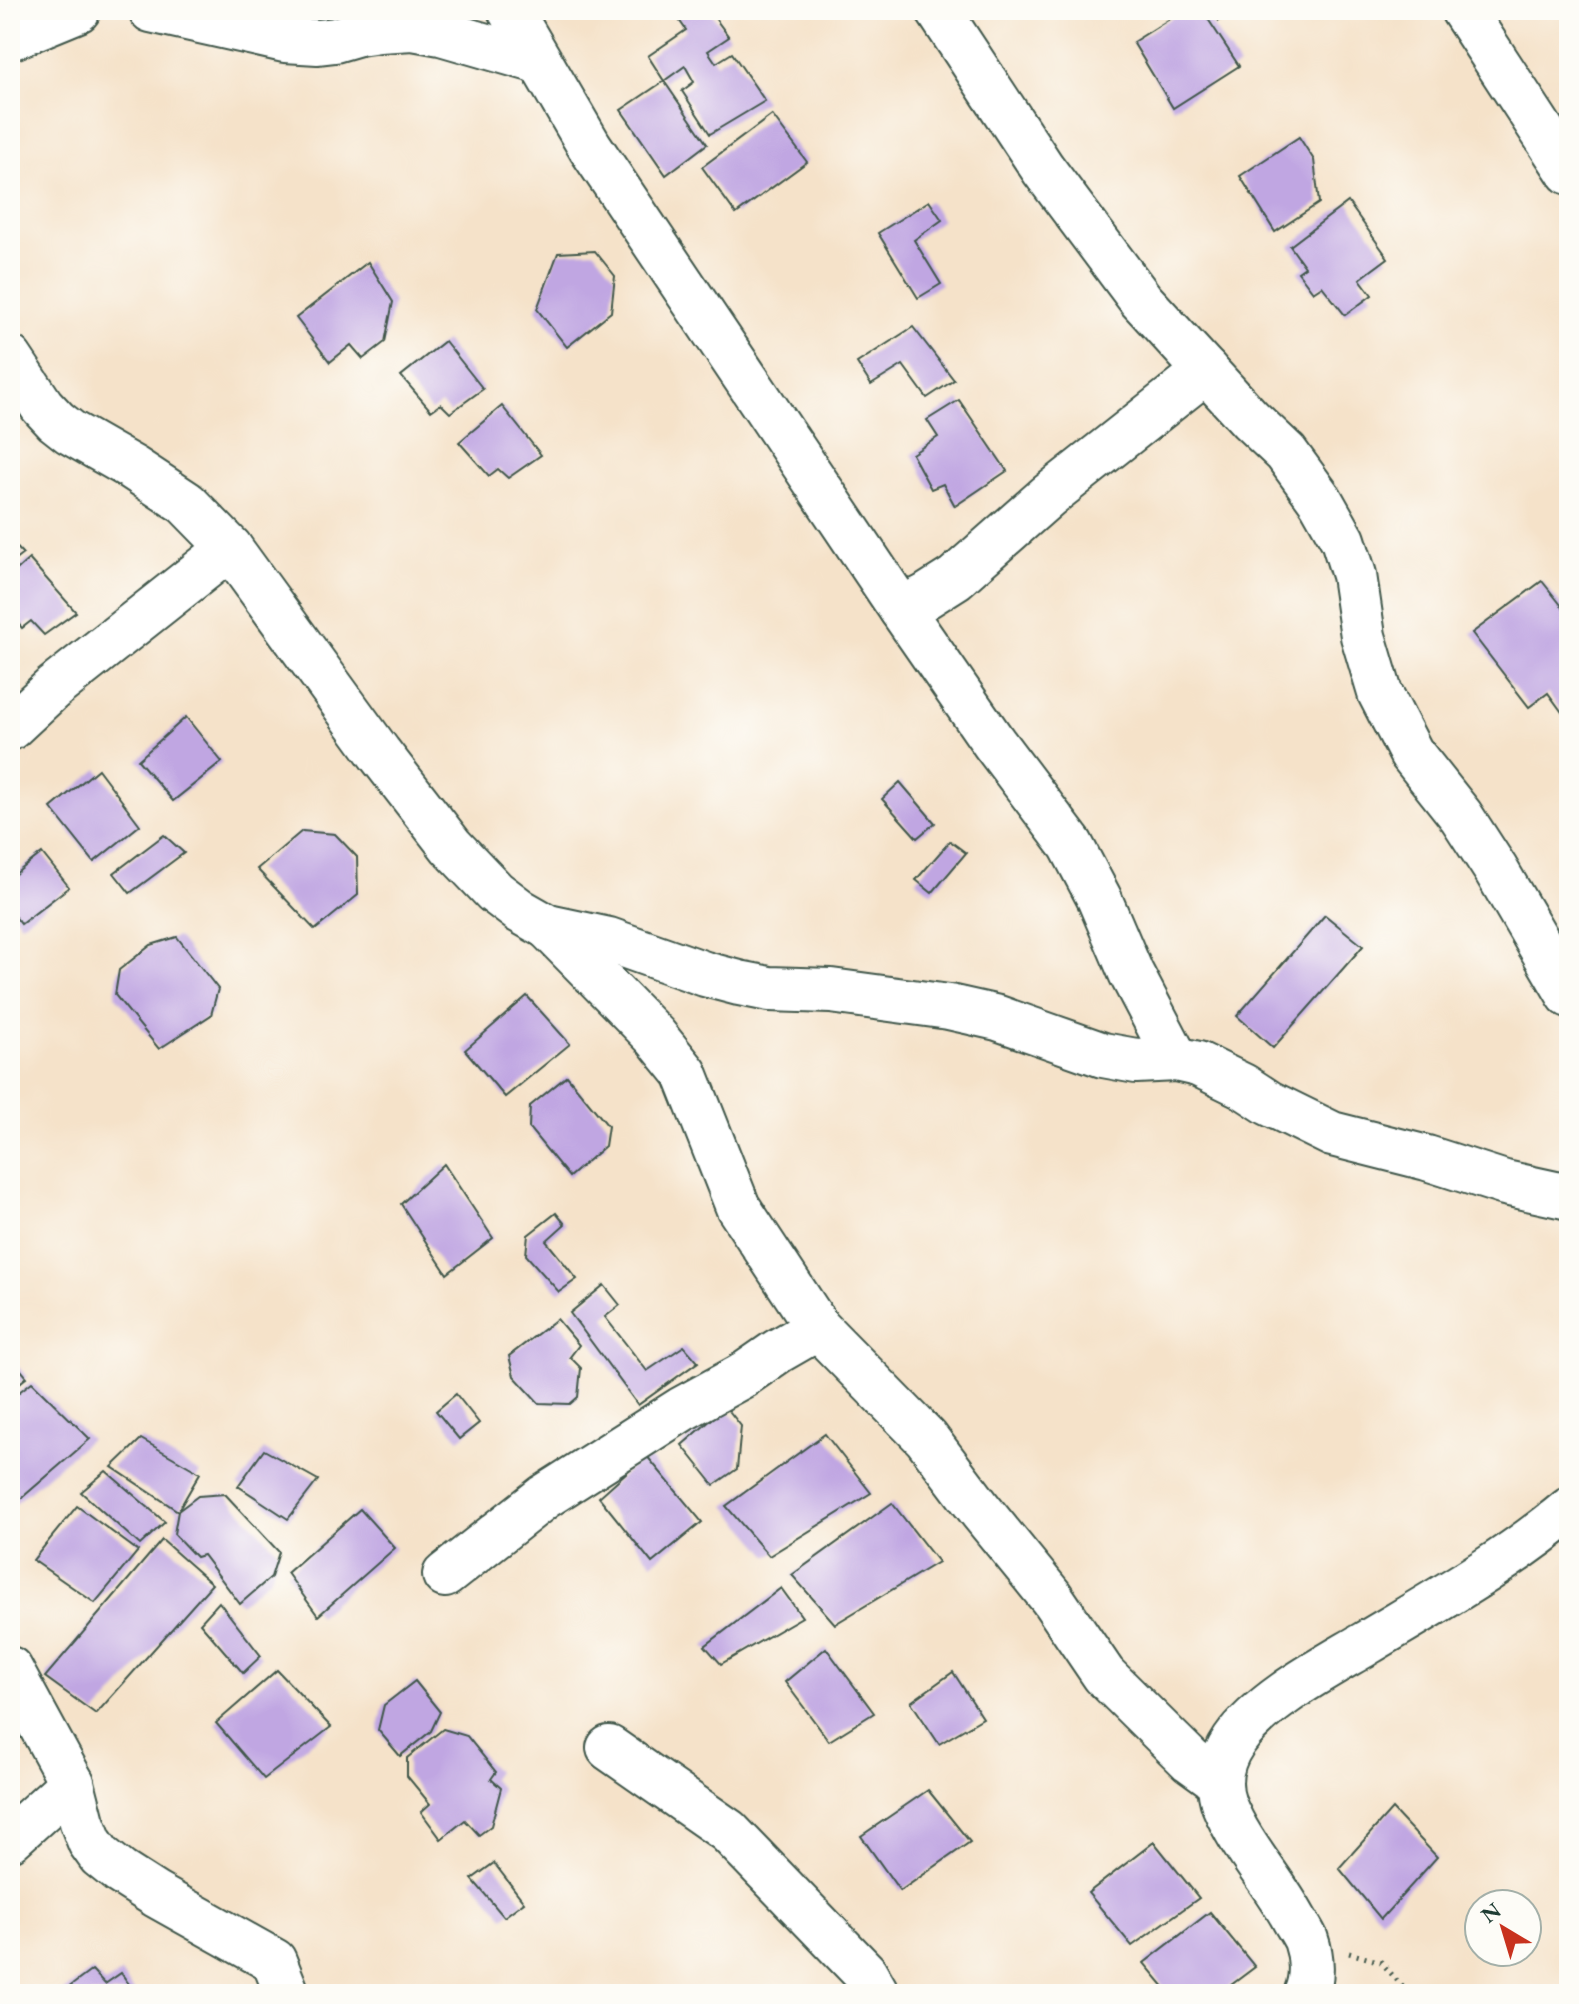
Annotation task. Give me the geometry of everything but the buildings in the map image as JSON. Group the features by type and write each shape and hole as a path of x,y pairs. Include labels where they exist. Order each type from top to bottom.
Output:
{"street":[{"path":"10,38 78,10"},
{"path":"151,10 285,40 318,42 379,30 413,28 538,61"},
{"path":"510,10 590,147 901,609 994,743 1071,845 1099,898 1131,973 1176,1059"},
{"path":"938,10 1043,169 1141,300 1250,419 1286,453 1321,501 1343,540 1354,575 1363,636 1380,693 1411,753 1461,816 1569,995"},
{"path":"1463,10 1569,172"},
{"path":"10,358 42,406 56,421 186,503 230,548 379,753 451,846 495,892 548,927 655,1036 685,1073 738,1207 818,1328 926,1438 1051,1597 1104,1675 1190,1760 1219,1781"},
{"path":"901,609 955,578 1048,496 1206,371"},
{"path":"10,728 53,688 230,548"},
{"path":"548,927 609,940 739,983 769,989 831,991 949,1007 998,1018 1103,1055 1136,1061 1176,1059 1198,1064 1332,1134 1427,1158 1505,1183 1569,1197"},
{"path":"445,1575 544,1497 669,1417 818,1328"},
{"path":"1306,1994 1312,1968 1306,1941 1285,1902 1230,1820 1219,1781 1225,1757 1251,1721 1295,1687 1536,1538 1569,1510"},
{"path":"10,1669 72,1783 82,1822 100,1856 156,1895 274,1961 287,1994"},
{"path":"609,1748 728,1831 865,1973 877,1994"},
{"path":"10,1839 72,1783"}],"path":[{"path":"1306,1941 1381,1962 1409,1994"}]}
